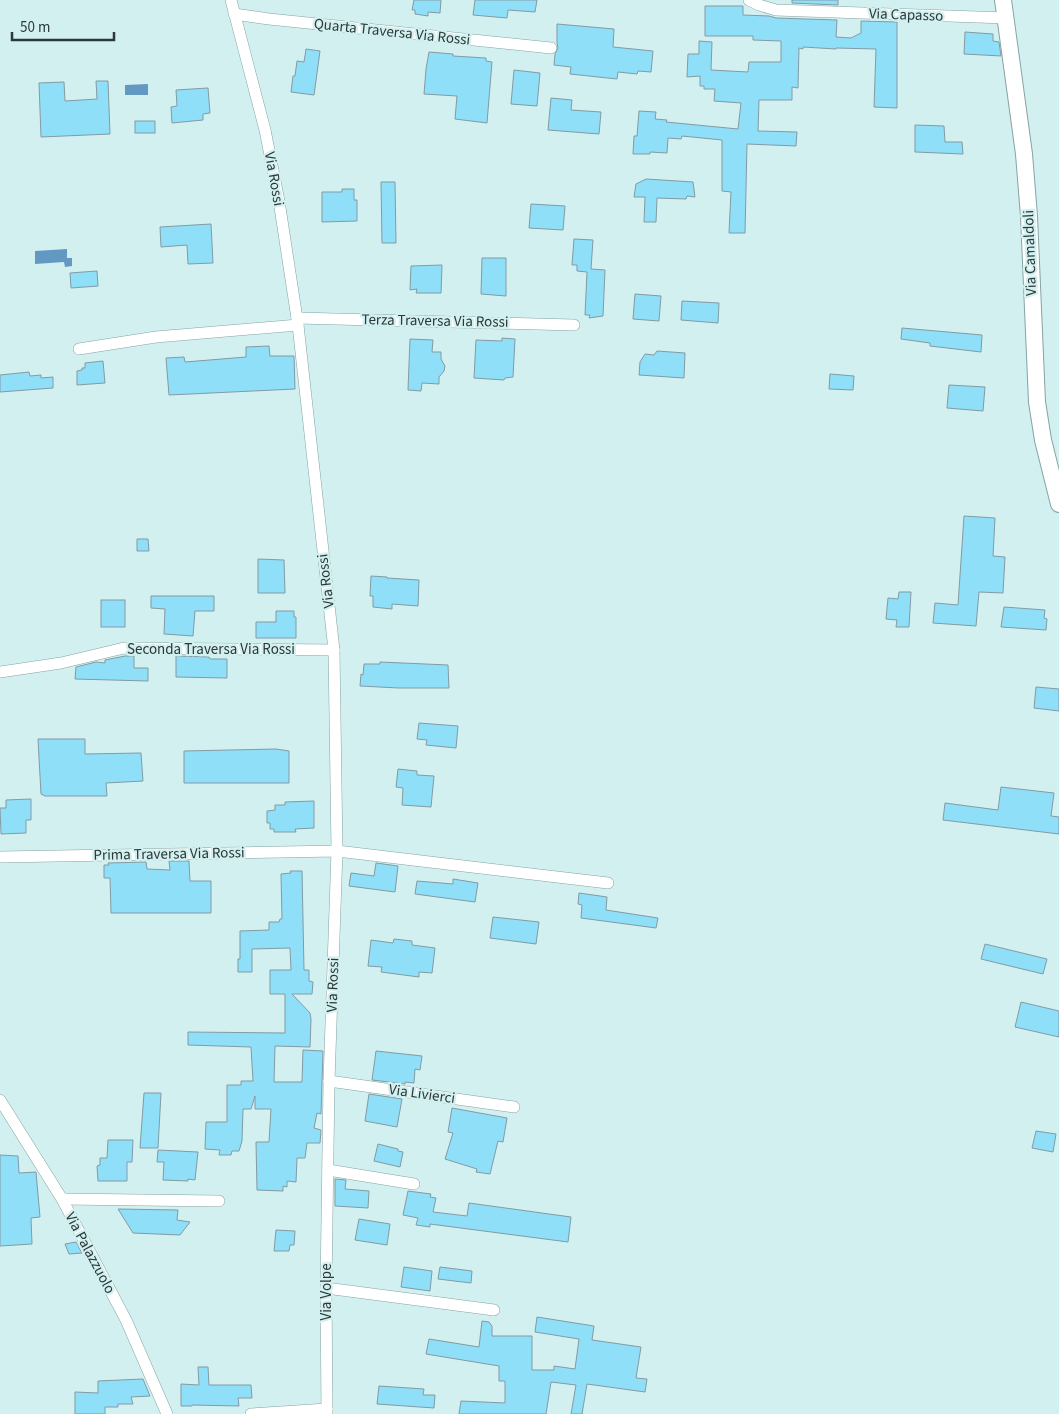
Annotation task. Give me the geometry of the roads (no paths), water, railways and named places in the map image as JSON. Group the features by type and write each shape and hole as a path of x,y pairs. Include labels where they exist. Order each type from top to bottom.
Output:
{"street":[{"name":"Via Rossi","path":"231,0 265,130 279,201 297,322 334,650 337,851 329,1081 328,1170"},
{"name":"Via Capasso","path":"749,0 758,5 776,10 1006,18"},
{"name":"Via Camaldoli","path":"1003,0 1024,154 1029,216 1037,402 1042,440 1059,504"},
{"name":"Quarta Traversa Via Rossi","path":"234,14 269,20 551,48"},
{"name":"Terza Traversa Via Rossi","path":"79,349 156,337 297,322 574,325"},
{"name":"Seconda Traversa Via Rossi","path":"0,672 62,663 124,648 334,650"},
{"name":"Prima Traversa Via Rossi","path":"0,857 337,851 608,883"},
{"name":"Via Livierci","path":"329,1081 514,1107"},
{"name":"Via Palazzuolo","path":"0,1100 62,1199 126,1320 167,1414"},
{"path":"328,1170 414,1184"},
{"name":"Via Volpe","path":"327,1411 326,1288 328,1170"},
{"path":"62,1199 219,1201"},
{"path":"326,1288 494,1310"},
{"path":"252,1414 327,1411"}],"water":[{"path":"148,84 148,95 125,95 125,85"},
{"path":"67,249 67,258 72,258 72,266 65,267 64,262 35,264 35,251"}]}
